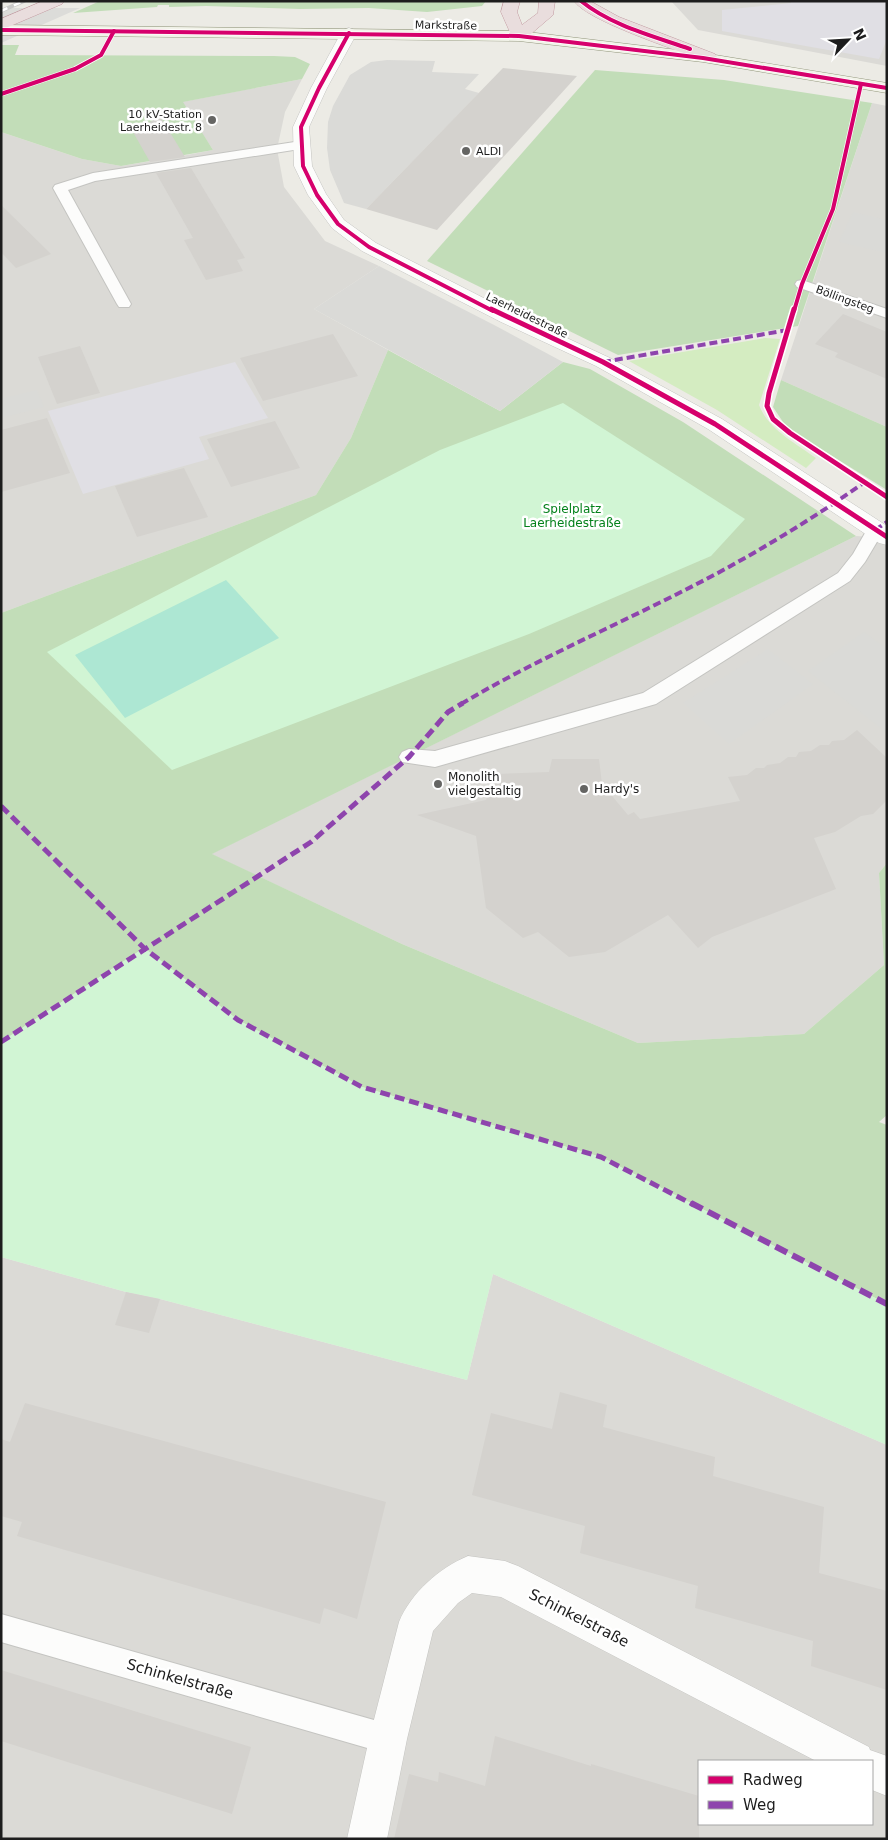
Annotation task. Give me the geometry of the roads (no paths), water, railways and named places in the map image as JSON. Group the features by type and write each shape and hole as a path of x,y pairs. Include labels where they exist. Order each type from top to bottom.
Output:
{"highway":[{"path":"1,25 57,1"},
{"path":"512,1 510,12 519,36 545,15 547,1"},
{"path":"581,1 614,20 709,57"}],"main road":[{"name":"Markstraße","path":"1,30 519,36 603,43 709,57 887,88"}],"street":[{"name":"Laerheidestraße","path":"349,33 319,88 301,127 302,166 317,195 338,224 369,247 508,318 603,362 715,424 881,534"},
{"name":"Schinkelstraße","path":"367,1839 388,1739 418,1622 444,1590 468,1574 505,1579 854,1760"},
{"path":"873,1770 887,1777"}],"lane":[{"path":"124,304 60,188 103,176 301,145"},
{"name":"Böllingsteg","path":"802,284 887,314"},
{"path":"409,757 435,759 649,699 844,577 881,534"},
{"name":"Schinkelstraße","path":"1,1628 388,1739"}],"railway":[{"path":"1,11 24,1"}],"place":[{"name":"10 kV-Station Laerheidestr. 8","path":"212,120"},
{"name":"ALDI","path":"466,151"},
{"name":"Monolith vielgestaltig","path":"438,784"},
{"name":"Hardy's","path":"584,789"}],"park label":[{"name":"Spielplatz Laerheidestraße","path":"572,516"}]}
